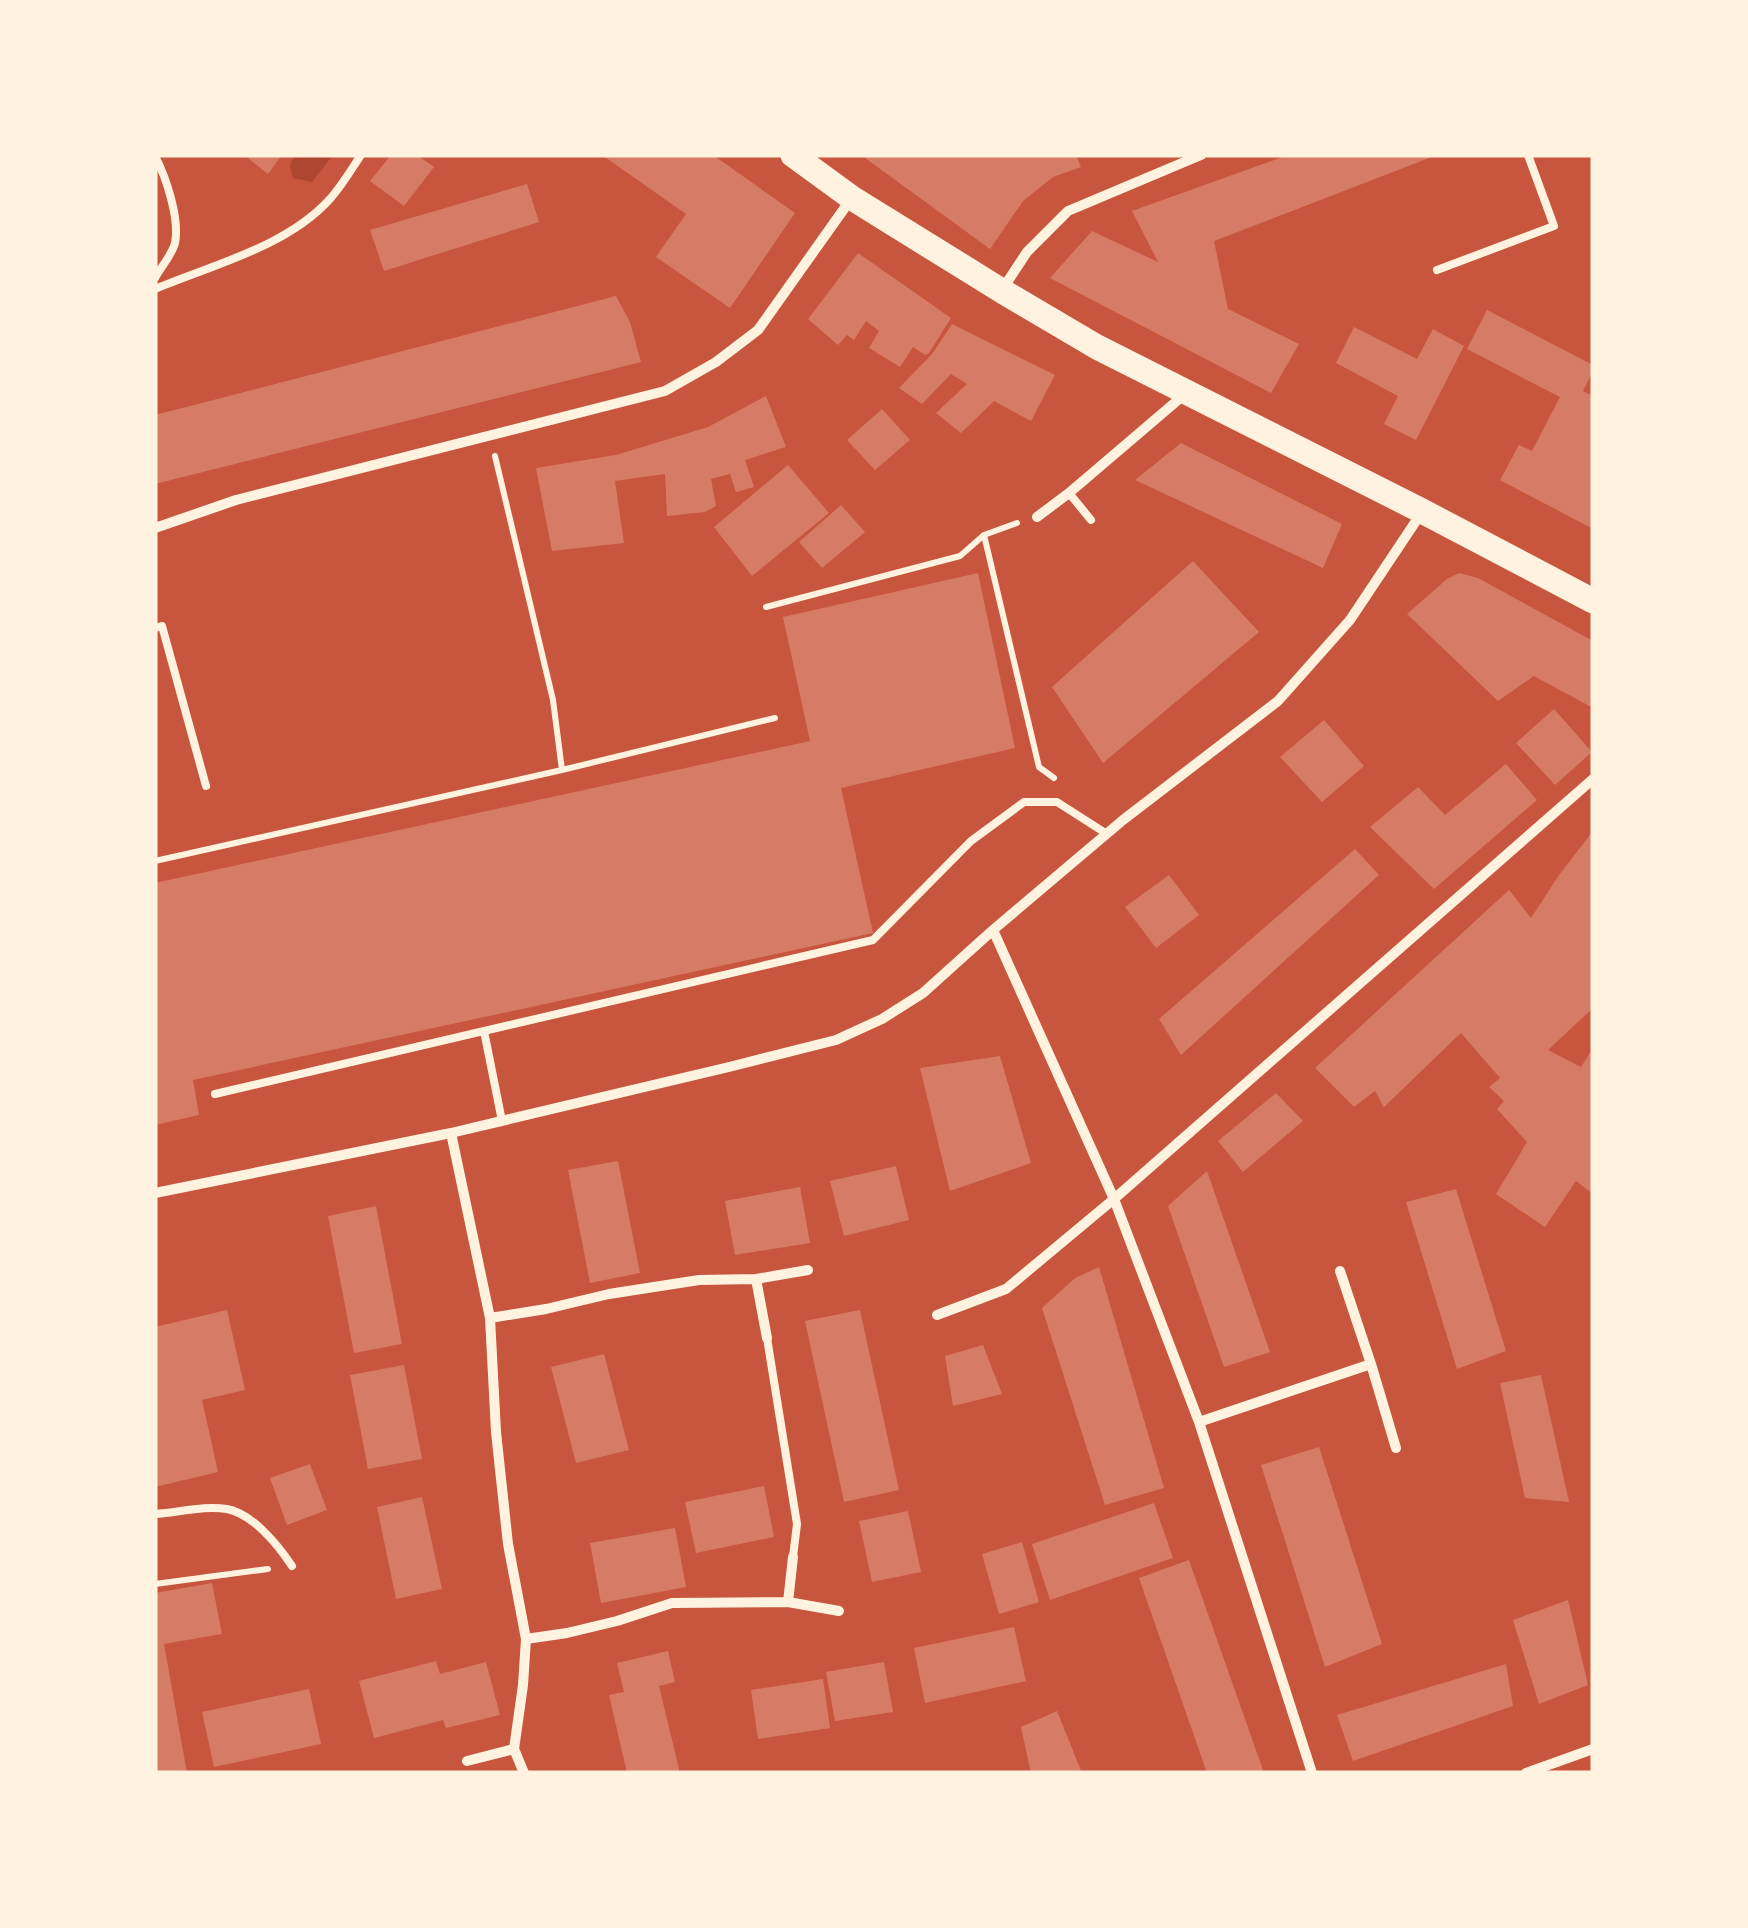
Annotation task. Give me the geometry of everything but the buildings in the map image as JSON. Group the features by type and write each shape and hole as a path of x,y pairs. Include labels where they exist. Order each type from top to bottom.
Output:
{"main road":[{"path":"793,155 852,198 1097,346 1593,601"}],"street":[{"path":"1002,291 1027,252 1068,211 1201,155"},
{"path":"155,528 236,500 665,391 716,362 758,330 852,198"},
{"path":"1038,517 1186,393"},
{"path":"155,1193 502,1121 836,1040 882,1019 923,993 1106,834 1278,701 1350,620 1422,511"},
{"path":"937,1314 1006,1289 1593,780"},
{"path":"993,930 1114,1199 1199,1422 1312,1773"},
{"path":"451,1133 490,1318 496,1432 508,1544 526,1639 524,1685 514,1749 524,1773"},
{"path":"490,1318 699,1280 756,1279 808,1270"},
{"path":"1340,1272 1396,1448"},
{"path":"756,1279 767,1338"},
{"path":"1199,1422 1371,1364"},
{"path":"788,1602 793,1557"},
{"path":"526,1639 618,1621 672,1603 788,1602 839,1611"},
{"path":"467,1761 514,1749"},
{"path":"1526,1773 1593,1749"}],"lane":[{"path":"155,289 262,247 301,223 328,201 361,155"},
{"path":"1438,270 1554,226 1528,155"},
{"path":"155,156 170,197 175,244 155,278"},
{"path":"1069,493 1091,520"},
{"path":"155,628 162,626 206,786"},
{"path":"215,1094 873,940 971,841 1024,802 1057,802 1106,834"},
{"path":"484,1031 502,1121"},
{"path":"767,1338 797,1524 793,1557"},
{"path":"155,1514 229,1509 252,1522 277,1544 292,1566"}],"path":[{"path":"490,436 553,700 562,770"},
{"path":"766,607 960,556 984,534 1038,517"},
{"path":"984,534 1038,767 1063,786"},
{"path":"155,860 562,770 775,718"},
{"path":"155,1584 292,1566"}],"shaded area":[{"path":"294,155 333,155 312,182 293,178 290,166"}]}
